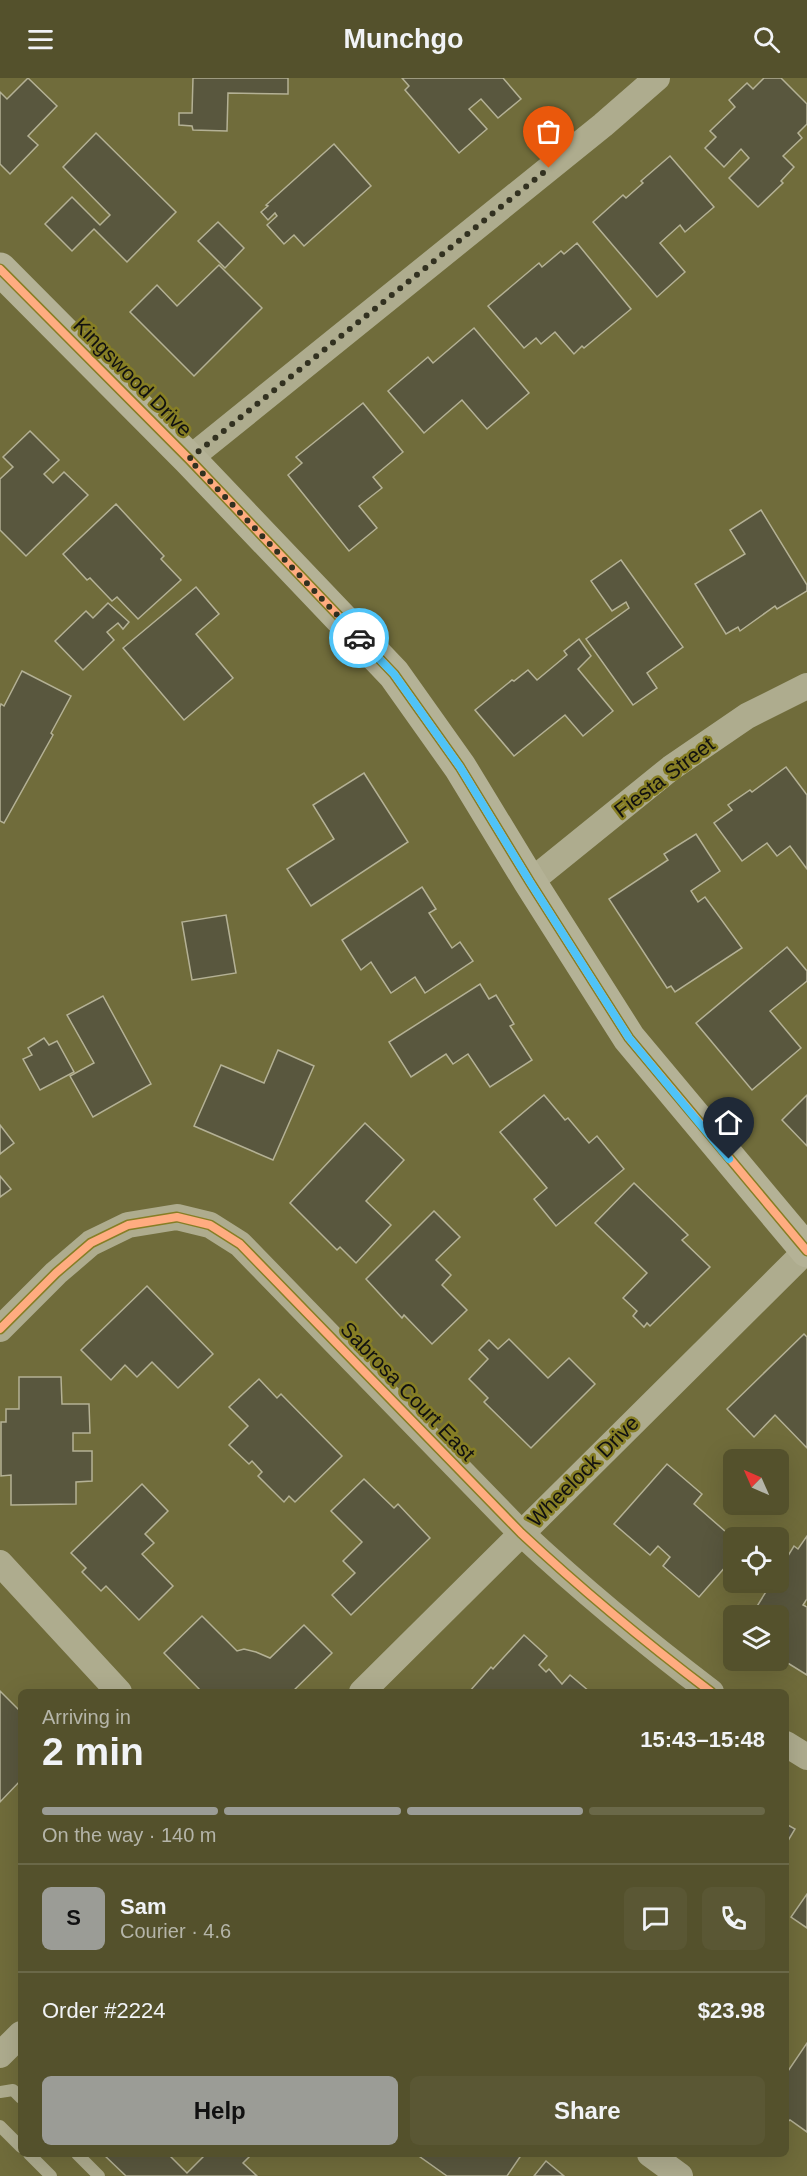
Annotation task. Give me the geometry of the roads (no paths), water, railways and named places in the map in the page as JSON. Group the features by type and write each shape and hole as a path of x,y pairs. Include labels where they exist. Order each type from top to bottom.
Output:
{"street":[{"path":"189,459 657,78"},
{"name":"Kingswood Drive","path":"0,269 189,459 394,674 460,767 629,1038 807,1251"},
{"name":"Fiesta Street","path":"530,882 670,768 747,716 807,686"},
{"name":"Sabrosa Court East","path":"0,1329 56,1273 91,1243 128,1226 177,1217 210,1225 240,1244 521,1533 568,1577 637,1636 707,1689"},
{"name":"Wheelock Drive","path":"365,1689 807,1251"},
{"path":"0,1563 116,1689"},
{"path":"789,1746 807,1757"},
{"path":"0,2055 18,2037"},
{"path":"654,2157 680,2176"}],"lane":[{"path":"0,2092 13,2090 18,2095"},
{"path":"0,2126 18,2144"},
{"path":"31,2157 51,2176"},
{"path":"80,2157 99,2176"}]}
